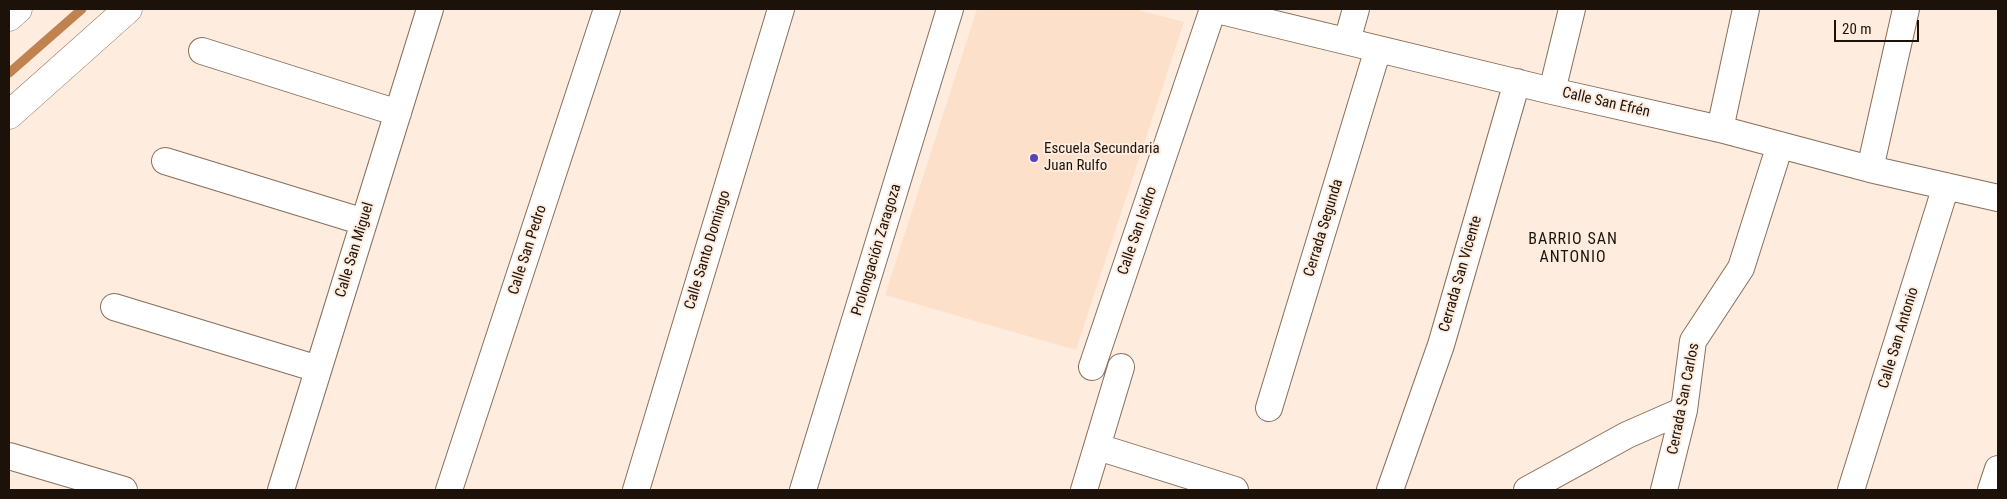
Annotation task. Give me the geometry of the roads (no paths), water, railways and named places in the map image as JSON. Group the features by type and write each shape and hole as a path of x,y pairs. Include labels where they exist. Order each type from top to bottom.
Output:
{"main road":[{"path":"9,17 18,9"},
{"path":"9,115 128,9"}],"street":[{"name":"Calle San Miguel","path":"281,490 430,9"},
{"name":"Calle San Pedro","path":"449,490 607,9"},
{"name":"Calle Santo Domingo","path":"636,490 781,9"},
{"name":"Prolongación Zaragoza","path":"804,490 950,9"},
{"name":"Calle San Efrén","path":"1213,9 1552,91 1720,129 1870,169 1998,198"},
{"name":"Calle San Isidro","path":"1092,367 1213,9"},
{"path":"1347,41 1356,9"},
{"path":"1552,91 1572,9"},
{"path":"1720,129 1746,9"},
{"path":"1870,169 1906,9"},
{"name":"Cerrada Segunda","path":"1269,408 1378,48"},
{"path":"202,51 398,113"},
{"name":"Cerrada San Vicente","path":"1390,490 1441,345 1517,82"},
{"name":"Cerrada San Carlos","path":"1664,490 1684,410 1694,340 1741,268 1780,145"},
{"path":"165,161 364,222"},
{"name":"Calle San Antonio","path":"1851,490 1946,186"},
{"path":"114,307 318,369"},
{"path":"1084,490 1122,367"},
{"path":"1527,490 1627,435 1684,410"},
{"path":"1098,446 1235,490"},
{"path":"9,456 124,490"},
{"path":"1991,490 1998,469"}],"waterway":[{"path":"9,73 82,9"}],"place":[{"name":"Escuela Secundaria Juan Rulfo","path":"1034,158"}],"district":[{"name":"BARRIO SAN ANTONIO","path":"1573,249"}]}
